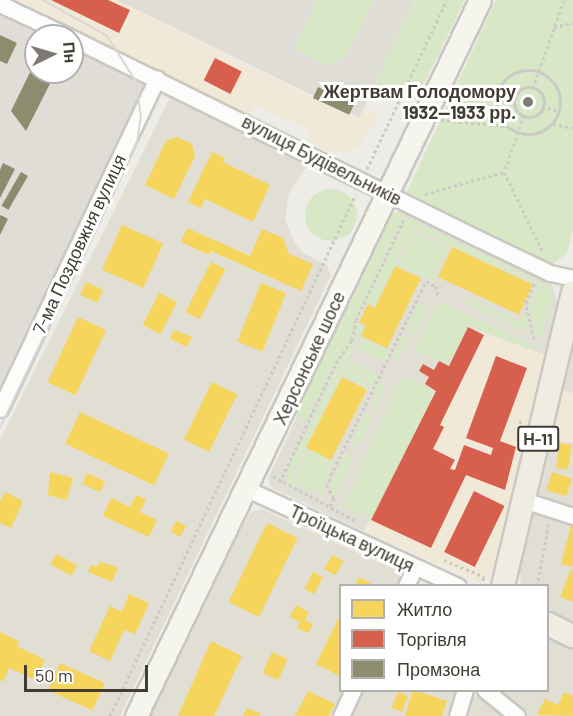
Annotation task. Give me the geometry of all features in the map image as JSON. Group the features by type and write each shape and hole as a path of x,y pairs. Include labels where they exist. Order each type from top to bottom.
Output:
{"main road":[{"name":"Херсонське шосе","path":"136,716 248,489 480,0"},
{"name":"Н-11","path":"493,581 523,500 569,332 573,292"},
{"path":"549,624 573,636"}],"street":[{"path":"0,4 42,24"},
{"name":"вулиця Будівельників","path":"84,44 550,273 573,278"},
{"name":"7-ма Поздовжня вулиця","path":"0,409 157,78"},
{"name":"Троїцька вулиця","path":"248,489 456,584"},
{"path":"523,500 573,516"},
{"path":"406,584 415,567"},
{"path":"341,716 352,692"},
{"path":"457,716 464,692"},
{"path":"487,692 517,716"}],"path":[{"path":"110,716 447,0"},
{"path":"533,88 564,0"},
{"path":"554,27 573,23"},
{"path":"505,126 494,104 498,92 503,78 525,69 553,79 561,99 553,124"},
{"path":"527,86 538,89 542,106 540,112 530,117 519,114 516,98 527,86"},
{"path":"498,92 516,98"},
{"path":"542,106 558,111"},
{"path":"524,116 504,172 547,259"},
{"path":"441,120 505,126 532,134 553,124 573,128"},
{"path":"415,197 504,172"},
{"path":"280,482 336,363 352,340 356,320 406,215"},
{"path":"534,339 526,303 537,278"},
{"path":"330,506 334,498 327,487 331,475 426,281 436,286 438,296"},
{"path":"238,443 248,447"},
{"path":"272,473 280,482 330,506 362,525"},
{"path":"537,584 551,508"},
{"path":"442,560 493,581"}],"shaded area":[{"path":"10,0 116,0 348,115 358,118 365,107 380,116 358,146 344,153 326,151 308,142 307,129 254,104 251,116 84,36 84,24 60,24"},
{"path":"117,0 415,0 359,118"},
{"path":"0,14 24,25 24,84 84,84 84,54 149,85 0,388"},
{"path":"170,98 307,166 289,193 285,219 295,244 305,254 326,264 331,275 120,716 0,716 0,440"},
{"path":"400,211 552,284 557,302 545,355 468,327 364,531 272,488 268,479 389,217"},
{"path":"468,327 545,355 513,507 491,578 480,583 364,531"},
{"path":"573,342 573,509 542,498 537,491"},
{"path":"560,389 573,393 573,443 549,439"},
{"path":"535,509 573,521 573,624 549,612 549,584 521,584 519,565 531,512"},
{"path":"264,510 402,573 405,578 402,584 339,584 339,692 348,692 336,716 148,716 247,517 253,511"},
{"path":"549,637 573,649 573,716 526,716 498,692 549,692"},
{"path":"358,692 455,692 448,716 346,716"},
{"path":"478,696 506,716 465,716 470,699"}],"green space":[{"path":"317,0 374,0 346,56 327,66 294,48"},
{"path":"415,0 465,0 419,94 401,100 372,88"},
{"path":"496,0 573,0 573,230 567,253 553,264 418,201 407,192"},
{"path":"331,189 341,191 349,197 355,205 357,215 355,225 349,233 341,239 331,241 321,239 313,233 307,225 305,215 307,205 313,197 321,191"},
{"path":"396,212 404,212 404,216 350,338 306,421 295,416 389,217"},
{"path":"407,218 535,279 533,283 413,229 374,306 367,303"},
{"path":"414,232 448,248 433,282 398,266"},
{"path":"538,281 550,287 552,303 541,337 536,336 529,306"},
{"path":"466,297 509,318 518,320 526,313 531,333 464,302"},
{"path":"419,302 426,305 414,335 406,331"},
{"path":"442,303 537,347 534,350 468,326 449,364 418,351 416,346 434,308"},
{"path":"359,324 364,326 293,476 292,483 311,492 308,494 283,481"},
{"path":"404,335 410,338 399,358 392,360"},
{"path":"363,339 391,352 386,363 358,350"},
{"path":"350,361 356,364 368,388 344,377"},
{"path":"359,364 380,375 373,390 370,387"},
{"path":"402,376 435,391 377,520 344,506"},
{"path":"383,378 384,390 374,410 369,408"},
{"path":"367,413 373,416 358,446 352,443"},
{"path":"309,449 333,460 323,486 327,497 294,482"},
{"path":"346,454 352,456 335,496 330,484"}],"building: Житло":[{"path":"177,137 192,144 195,156 174,199 145,185 166,141"},
{"path":"212,152 225,158 223,162 270,185 253,222 205,199 201,208 188,202"},
{"path":"122,225 163,243 143,288 102,270"},
{"path":"187,228 250,256 262,229 283,238 289,254 313,264 301,291 211,251 209,255 181,242"},
{"path":"452,247 533,285 519,315 438,277"},
{"path":"211,262 225,269 200,319 186,312"},
{"path":"395,266 421,278 387,348 361,336 366,325 359,322 368,304 375,308"},
{"path":"86,282 103,290 97,303 80,295"},
{"path":"261,283 286,293 262,352 237,341"},
{"path":"159,293 177,302 160,334 143,325"},
{"path":"78,317 106,330 76,395 48,382"},
{"path":"174,330 192,337 187,347 170,339"},
{"path":"342,377 367,390 331,460 306,447"},
{"path":"212,382 237,394 209,452 184,440"},
{"path":"80,412 169,453 154,485 65,444"},
{"path":"560,443 572,445 568,470 556,468"},
{"path":"50,472 73,478 67,500 48,495"},
{"path":"552,472 572,478 567,496 546,490"},
{"path":"87,473 105,481 100,492 82,484"},
{"path":"5,492 23,501 11,528 0,523 0,501"},
{"path":"136,495 146,499 140,512 157,520 149,537 103,516 111,498 130,507"},
{"path":"176,521 186,526 180,537 171,532"},
{"path":"573,522 573,567 561,564"},
{"path":"267,523 298,538 259,617 228,602"},
{"path":"56,554 77,565 72,576 50,565"},
{"path":"332,555 343,561 336,575 324,569"},
{"path":"100,562 118,567 112,582 88,572 91,565 97,567"},
{"path":"571,569 573,570 573,602 560,597"},
{"path":"313,572 323,577 314,594 304,589"},
{"path":"359,577 372,584 356,584"},
{"path":"129,594 149,603 135,634 124,630 110,661 89,651 110,606 122,612"},
{"path":"296,605 309,612 305,620 313,624 308,633 297,628 300,622 290,617"},
{"path":"339,617 339,676 316,664"},
{"path":"0,632 19,641 17,646 45,660 36,680 9,668 3,682 0,680"},
{"path":"211,641 242,656 214,716 178,716"},
{"path":"272,652 288,659 278,680 263,673"},
{"path":"60,663 105,683 93,710 48,690"},
{"path":"308,691 335,704 329,716 295,716"},
{"path":"398,692 408,696 402,712 392,708"},
{"path":"412,692 447,701 442,716 405,716"},
{"path":"564,692 573,696 573,716 537,715 545,699 558,705"},
{"path":"247,708 261,714 260,716 243,716"}],"building: Торгівля":[{"path":"51,0 108,0 130,10 119,33"},
{"path":"215,58 242,72 230,94 204,80"},
{"path":"468,327 484,335 440,425 444,427 433,449 455,460 450,469 455,470 464,445 491,455 493,448 466,438 496,356 527,368 500,441 516,447 505,490 466,475 431,548 371,520 436,391 425,384 429,377 419,371 423,364 434,370 439,361 449,366"},
{"path":"474,491 505,506 475,567 444,552"}],"building: Промзона":[{"path":"0,35 17,43 7,64 0,61"},
{"path":"24,84 50,84 26,131 11,111"},
{"path":"318,87 354,104 349,115 313,98"},
{"path":"3,163 15,169 0,198 0,170"},
{"path":"21,172 28,176 8,210 2,206"},
{"path":"0,216 8,219 0,235"}],"tram line":[{"path":"0,428 137,142 141,118 136,82 107,36 42,0"}],"place":[{"name":"Жертвам Голодомору 1932—1933 рр.","path":"528,102"}]}
